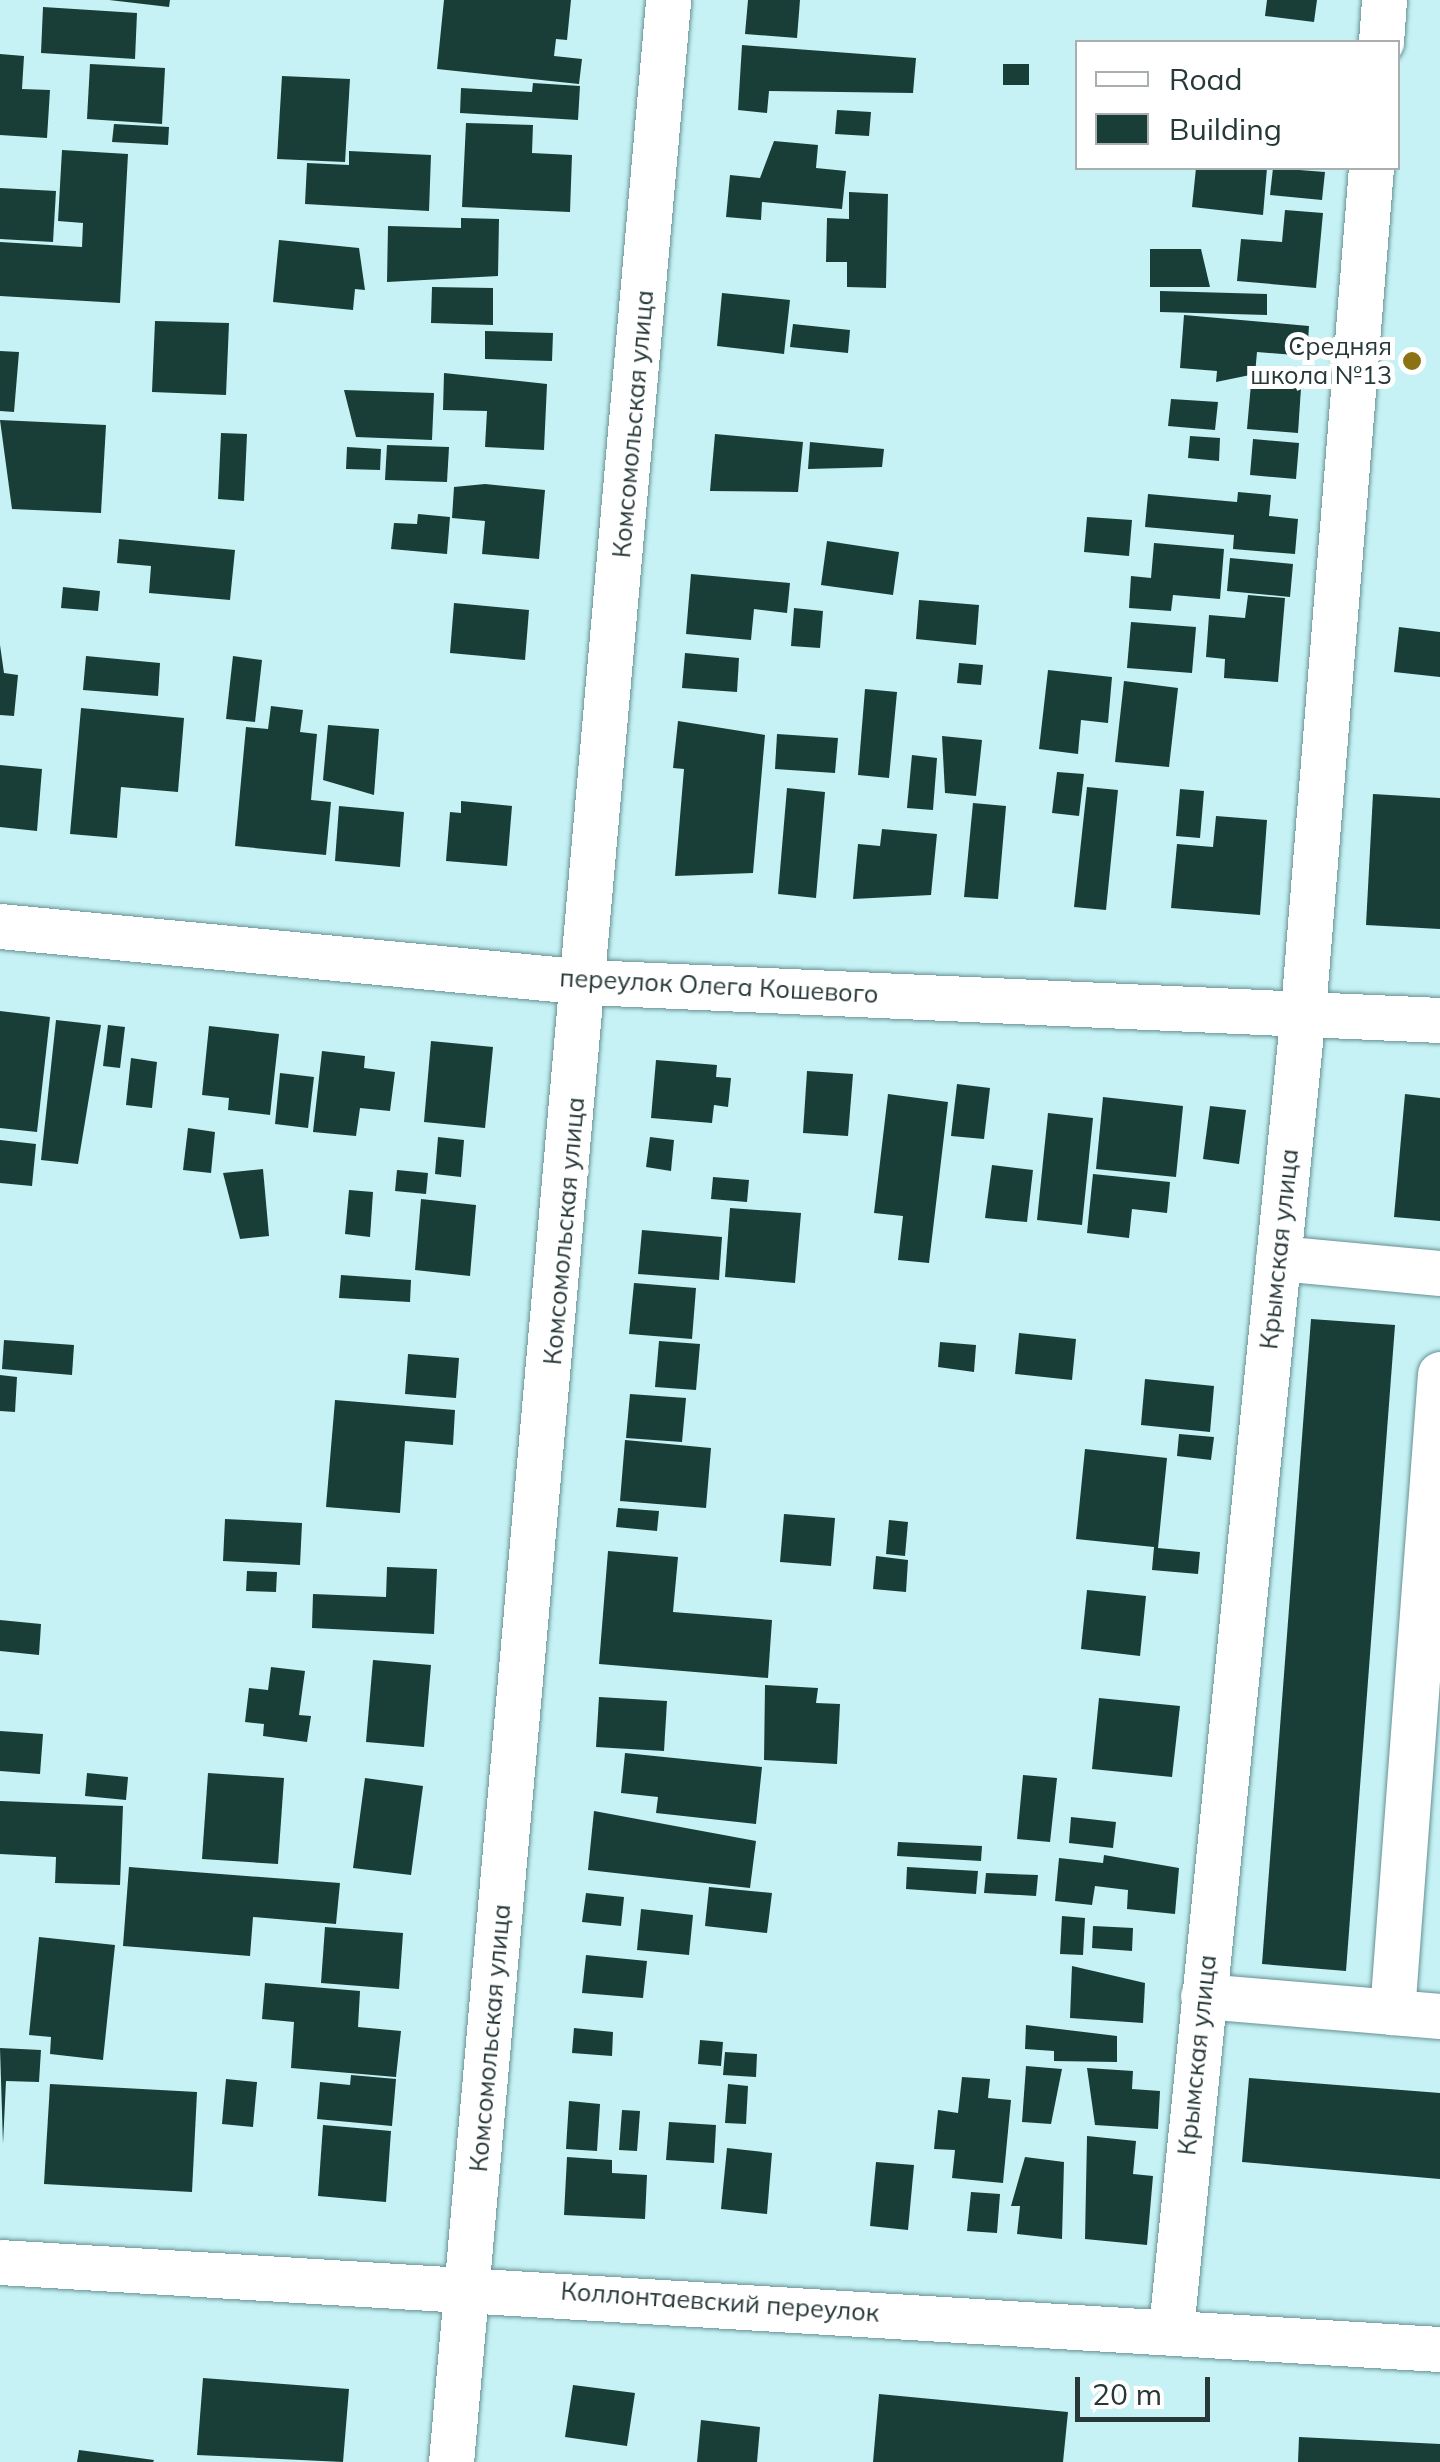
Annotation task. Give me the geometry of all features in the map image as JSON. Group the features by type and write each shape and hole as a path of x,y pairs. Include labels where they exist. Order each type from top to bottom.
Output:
{"street":[{"name":"Комсомольская улица","path":"451,2462 587,982 668,0"},
{"path":"1381,40 1384,0"},
{"name":"Крымская улица","path":"1170,2330 1303,1012 1371,170"},
{"name":"переулок Олега Кошевого","path":"0,926 587,982 1440,1020"},
{"path":"1278,1258 1440,1273"},
{"path":"1392,2012 1440,1374"},
{"path":"1203,1996 1440,2016"},
{"name":"Коллонтаевский переулок","path":"0,2262 467,2286 1440,2349"}],"building":[{"path":"109,0 170,0 169,7"},
{"path":"444,0 571,0 567,40 556,39 554,56 582,59 579,84 437,69"},
{"path":"748,0 800,0 797,38 745,34"},
{"path":"1267,0 1317,0 1314,22 1265,16"},
{"path":"43,7 137,13 135,59 41,53"},
{"path":"742,45 916,58 913,93 769,91 767,113 738,110"},
{"path":"0,54 24,56 22,89 50,90 47,138 0,135"},
{"path":"90,64 165,68 162,124 87,119"},
{"path":"1003,64 1029,64 1029,85 1003,85"},
{"path":"282,76 350,79 345,162 277,159"},
{"path":"533,83 580,86 578,120 460,113 461,88 532,92"},
{"path":"837,110 871,112 869,136 835,134"},
{"path":"466,123 533,125 532,153 572,155 570,212 462,207"},
{"path":"114,124 169,127 168,145 112,142"},
{"path":"774,141 818,145 816,168 846,171 842,209 762,202 761,220 726,217 730,175 760,178"},
{"path":"62,150 128,154 120,303 0,296 0,242 82,247 83,223 58,221"},
{"path":"349,151 431,155 429,211 305,204 307,163 349,165"},
{"path":"1196,170 1267,170 1263,215 1192,207"},
{"path":"1273,170 1325,172 1322,200 1270,195"},
{"path":"0,188 56,191 53,242 0,239"},
{"path":"849,192 888,194 886,288 847,287 847,262 826,262 827,218 849,219"},
{"path":"1285,210 1323,213 1316,288 1237,281 1241,239 1282,242"},
{"path":"461,218 499,219 498,276 387,282 388,226 461,228"},
{"path":"279,240 359,248 365,290 355,289 353,310 273,302"},
{"path":"1150,249 1201,249 1210,287 1150,287"},
{"path":"432,287 493,288 493,325 431,323"},
{"path":"1160,291 1267,294 1267,315 1160,312"},
{"path":"722,293 790,300 784,354 717,346"},
{"path":"1184,315 1309,326 1307,356 1257,352 1255,374 1216,382 1217,371 1180,368"},
{"path":"155,321 229,323 226,395 152,392"},
{"path":"793,324 850,330 848,353 790,347"},
{"path":"485,331 553,333 552,361 485,359"},
{"path":"0,351 19,352 14,412 0,411"},
{"path":"444,373 547,384 544,450 485,447 487,411 443,410"},
{"path":"1251,384 1301,388 1298,433 1247,429"},
{"path":"344,390 434,393 432,440 356,437"},
{"path":"1171,399 1218,402 1215,430 1168,426"},
{"path":"0,420 106,425 101,513 12,509"},
{"path":"221,433 247,434 244,501 218,499"},
{"path":"715,434 803,442 798,492 710,491"},
{"path":"1190,436 1220,438 1219,461 1188,458"},
{"path":"1253,439 1299,443 1296,479 1250,475"},
{"path":"810,442 884,449 882,467 808,469"},
{"path":"387,445 449,447 447,482 385,480"},
{"path":"347,447 381,449 380,470 346,469"},
{"path":"485,484 545,490 539,559 482,554 485,521 452,518 454,487"},
{"path":"1238,492 1271,495 1269,516 1298,519 1295,554 1233,549 1234,535 1145,527 1148,494 1237,502"},
{"path":"418,514 450,517 447,554 391,549 394,523 417,524"},
{"path":"1087,517 1132,520 1129,556 1084,552"},
{"path":"119,539 235,550 230,600 149,593 151,566 117,563"},
{"path":"827,541 899,552 893,595 821,585"},
{"path":"1154,543 1224,549 1220,599 1173,595 1171,611 1129,608 1131,576 1151,578"},
{"path":"1230,558 1293,564 1290,597 1227,591"},
{"path":"691,574 790,583 787,613 754,609 751,640 686,634"},
{"path":"63,587 100,591 98,611 61,608"},
{"path":"1248,595 1285,598 1278,682 1224,678 1225,659 1206,657 1209,615 1245,618"},
{"path":"919,600 979,605 976,645 916,639"},
{"path":"454,603 529,610 525,660 450,653"},
{"path":"794,608 823,611 820,648 791,646"},
{"path":"1131,622 1196,627 1192,673 1127,668"},
{"path":"1399,627 1440,632 1440,677 1394,672"},
{"path":"0,645 4,673 18,675 14,716 0,715"},
{"path":"685,653 739,658 737,692 682,688"},
{"path":"86,656 160,663 158,696 83,690"},
{"path":"233,656 262,660 255,722 226,719"},
{"path":"959,663 983,665 981,685 957,683"},
{"path":"1048,670 1112,677 1108,723 1081,720 1078,754 1039,749"},
{"path":"1124,681 1178,688 1169,767 1115,762"},
{"path":"865,689 897,692 889,778 858,775"},
{"path":"271,706 303,710 300,732 317,734 311,800 331,802 326,855 235,846 246,727 268,729"},
{"path":"81,708 184,718 178,792 121,787 117,838 70,834"},
{"path":"678,721 765,735 753,873 675,876 684,769 673,768"},
{"path":"328,725 379,729 374,795 323,780"},
{"path":"777,734 838,738 835,773 775,769"},
{"path":"942,736 982,740 976,796 945,793"},
{"path":"912,755 937,758 933,810 907,808"},
{"path":"0,765 42,769 37,831 0,827"},
{"path":"1057,772 1084,774 1079,816 1052,813"},
{"path":"1087,787 1118,790 1106,910 1074,907"},
{"path":"787,788 825,792 816,898 778,894"},
{"path":"1180,789 1204,791 1200,838 1176,836"},
{"path":"1373,794 1440,798 1440,929 1366,925"},
{"path":"461,801 512,806 507,866 446,861 450,812 461,813"},
{"path":"973,803 1006,806 998,899 964,897"},
{"path":"339,806 404,812 400,867 335,861"},
{"path":"1216,816 1267,820 1260,915 1171,908 1177,844 1213,847"},
{"path":"882,829 937,834 931,895 853,899 858,844 880,846"},
{"path":"0,1011 50,1017 37,1132 0,1128"},
{"path":"56,1020 101,1025 78,1164 41,1160"},
{"path":"108,1025 125,1027 120,1068 103,1066"},
{"path":"209,1026 279,1034 270,1115 228,1110 229,1098 202,1095"},
{"path":"431,1041 493,1047 485,1128 424,1122"},
{"path":"322,1051 365,1056 364,1068 395,1072 390,1111 360,1108 356,1136 313,1132"},
{"path":"131,1058 157,1062 152,1108 126,1105"},
{"path":"656,1060 717,1065 716,1077 731,1078 728,1107 714,1105 712,1123 651,1118"},
{"path":"807,1071 853,1074 848,1136 803,1133"},
{"path":"280,1073 314,1077 308,1128 275,1124"},
{"path":"957,1084 990,1088 984,1139 951,1136"},
{"path":"888,1094 948,1102 929,1263 898,1260 903,1216 874,1213"},
{"path":"1405,1094 1440,1098 1440,1221 1394,1217"},
{"path":"1103,1097 1183,1106 1176,1177 1096,1169"},
{"path":"1210,1106 1246,1110 1239,1164 1203,1159"},
{"path":"1048,1113 1093,1118 1082,1225 1037,1220"},
{"path":"188,1128 215,1132 211,1173 183,1170"},
{"path":"438,1137 464,1140 461,1177 435,1174"},
{"path":"650,1137 674,1140 671,1171 646,1167"},
{"path":"0,1140 36,1144 32,1186 0,1183"},
{"path":"992,1165 1033,1170 1027,1222 985,1218"},
{"path":"263,1169 269,1236 240,1239 223,1173"},
{"path":"397,1170 428,1173 426,1194 395,1191"},
{"path":"1093,1174 1170,1182 1167,1213 1132,1209 1129,1238 1087,1233"},
{"path":"713,1177 749,1180 747,1202 711,1199"},
{"path":"349,1190 373,1192 370,1237 345,1234"},
{"path":"421,1199 476,1205 470,1276 415,1270"},
{"path":"730,1208 801,1213 795,1283 725,1277"},
{"path":"642,1230 722,1237 719,1280 638,1274"},
{"path":"341,1275 411,1280 410,1302 339,1298"},
{"path":"634,1283 696,1288 692,1339 629,1334"},
{"path":"1311,1319 1395,1325 1346,1971 1262,1964"},
{"path":"1019,1333 1076,1339 1072,1380 1015,1374"},
{"path":"4,1340 74,1345 72,1375 2,1369"},
{"path":"659,1341 700,1344 696,1390 655,1387"},
{"path":"940,1342 976,1345 974,1372 938,1367"},
{"path":"408,1354 459,1358 456,1398 405,1394"},
{"path":"0,1375 17,1377 15,1412 0,1411"},
{"path":"1145,1379 1214,1386 1210,1432 1141,1425"},
{"path":"630,1394 686,1398 682,1442 626,1438"},
{"path":"335,1400 455,1410 453,1445 405,1441 400,1513 326,1507"},
{"path":"1179,1434 1214,1437 1211,1460 1177,1456"},
{"path":"625,1440 711,1448 706,1508 620,1501"},
{"path":"1085,1449 1167,1458 1158,1548 1200,1552 1198,1574 1152,1570 1154,1547 1076,1539"},
{"path":"618,1508 659,1511 657,1531 616,1527"},
{"path":"784,1514 835,1518 831,1566 780,1562"},
{"path":"225,1519 302,1523 300,1565 223,1561"},
{"path":"889,1520 908,1522 905,1556 886,1554"},
{"path":"608,1551 678,1557 673,1612 772,1620 768,1678 599,1664"},
{"path":"876,1556 908,1560 906,1592 873,1589"},
{"path":"387,1567 437,1569 434,1634 312,1628 313,1594 386,1597"},
{"path":"247,1571 277,1572 276,1592 246,1591"},
{"path":"1087,1590 1146,1596 1140,1656 1081,1649"},
{"path":"0,1620 41,1624 39,1655 0,1651"},
{"path":"373,1660 431,1665 424,1747 366,1742"},
{"path":"271,1667 305,1671 299,1715 311,1716 307,1742 263,1736 264,1724 245,1722 249,1688 268,1690"},
{"path":"765,1685 818,1688 816,1703 840,1704 837,1764 764,1760"},
{"path":"599,1697 667,1701 664,1751 596,1747"},
{"path":"1099,1698 1180,1706 1172,1777 1092,1769"},
{"path":"0,1731 43,1734 40,1774 0,1771"},
{"path":"625,1753 762,1767 756,1824 656,1813 658,1797 621,1793"},
{"path":"87,1773 128,1777 126,1800 85,1796"},
{"path":"208,1773 284,1778 278,1864 202,1859"},
{"path":"1023,1775 1057,1778 1050,1842 1017,1839"},
{"path":"365,1778 423,1786 411,1875 353,1868"},
{"path":"0,1801 123,1806 120,1885 55,1883 56,1857 0,1854"},
{"path":"594,1811 756,1841 750,1888 588,1870"},
{"path":"1071,1817 1116,1822 1113,1848 1069,1843"},
{"path":"898,1842 982,1846 981,1861 897,1856"},
{"path":"1104,1855 1179,1868 1175,1914 1127,1909 1128,1890 1095,1886 1092,1905 1055,1901 1059,1858 1103,1863"},
{"path":"129,1867 340,1883 336,1924 253,1917 250,1956 123,1946"},
{"path":"907,1867 978,1871 976,1894 906,1889"},
{"path":"986,1873 1038,1875 1036,1896 984,1893"},
{"path":"709,1887 772,1893 767,1933 705,1926"},
{"path":"586,1893 624,1897 621,1926 582,1922"},
{"path":"641,1909 693,1915 689,1955 637,1950"},
{"path":"1062,1916 1085,1918 1083,1955 1060,1954"},
{"path":"1093,1926 1133,1928 1132,1951 1092,1948"},
{"path":"325,1927 403,1933 399,1989 321,1983"},
{"path":"39,1937 115,1945 103,2060 50,2054 51,2037 29,2035"},
{"path":"586,1955 647,1961 643,1998 582,1993"},
{"path":"1072,1966 1145,1983 1143,2023 1070,2018"},
{"path":"265,1983 360,1991 358,2027 401,2031 396,2077 291,2068 294,2022 262,2019"},
{"path":"1026,2025 1117,2036 1117,2062 1054,2061 1054,2051 1025,2049"},
{"path":"574,2028 613,2032 612,2056 572,2053"},
{"path":"700,2040 723,2042 721,2066 698,2064"},
{"path":"0,2048 41,2050 39,2082 6,2081 3,2144"},
{"path":"725,2052 757,2054 756,2077 723,2075"},
{"path":"1026,2066 1062,2069 1051,2124 1022,2122"},
{"path":"1087,2068 1133,2071 1132,2089 1160,2091 1158,2129 1095,2125"},
{"path":"351,2075 396,2079 392,2126 317,2119 320,2082 350,2085"},
{"path":"962,2077 990,2079 988,2098 1011,2100 1003,2183 952,2178 955,2150 934,2149 938,2110 958,2113"},
{"path":"1249,2078 1440,2093 1440,2179 1242,2162"},
{"path":"226,2079 257,2082 253,2127 222,2124"},
{"path":"50,2084 197,2092 192,2192 44,2184"},
{"path":"728,2084 748,2086 746,2124 725,2123"},
{"path":"569,2101 600,2104 597,2151 566,2149"},
{"path":"622,2110 640,2111 637,2151 619,2150"},
{"path":"669,2122 716,2125 714,2163 666,2160"},
{"path":"323,2125 391,2131 386,2202 318,2196"},
{"path":"1087,2136 1136,2141 1133,2174 1153,2176 1147,2245 1085,2239"},
{"path":"727,2148 772,2153 767,2214 721,2209"},
{"path":"567,2157 612,2160 612,2173 647,2175 645,2219 564,2215"},
{"path":"1025,2157 1064,2162 1062,2239 1017,2234 1020,2206 1011,2206"},
{"path":"876,2162 914,2165 908,2230 870,2226"},
{"path":"971,2192 1000,2194 997,2233 967,2231"},
{"path":"203,2378 349,2389 343,2462 197,2455"},
{"path":"573,2385 635,2393 627,2446 565,2437"},
{"path":"879,2394 1068,2412 1063,2462 873,2462"},
{"path":"701,2420 760,2427 757,2462 697,2462"},
{"path":"1299,2437 1440,2444 1440,2462 1298,2462"},
{"path":"79,2450 154,2460 77,2462"}],"place":[{"name":"Средняя школа №13","path":"1412,361"}]}
